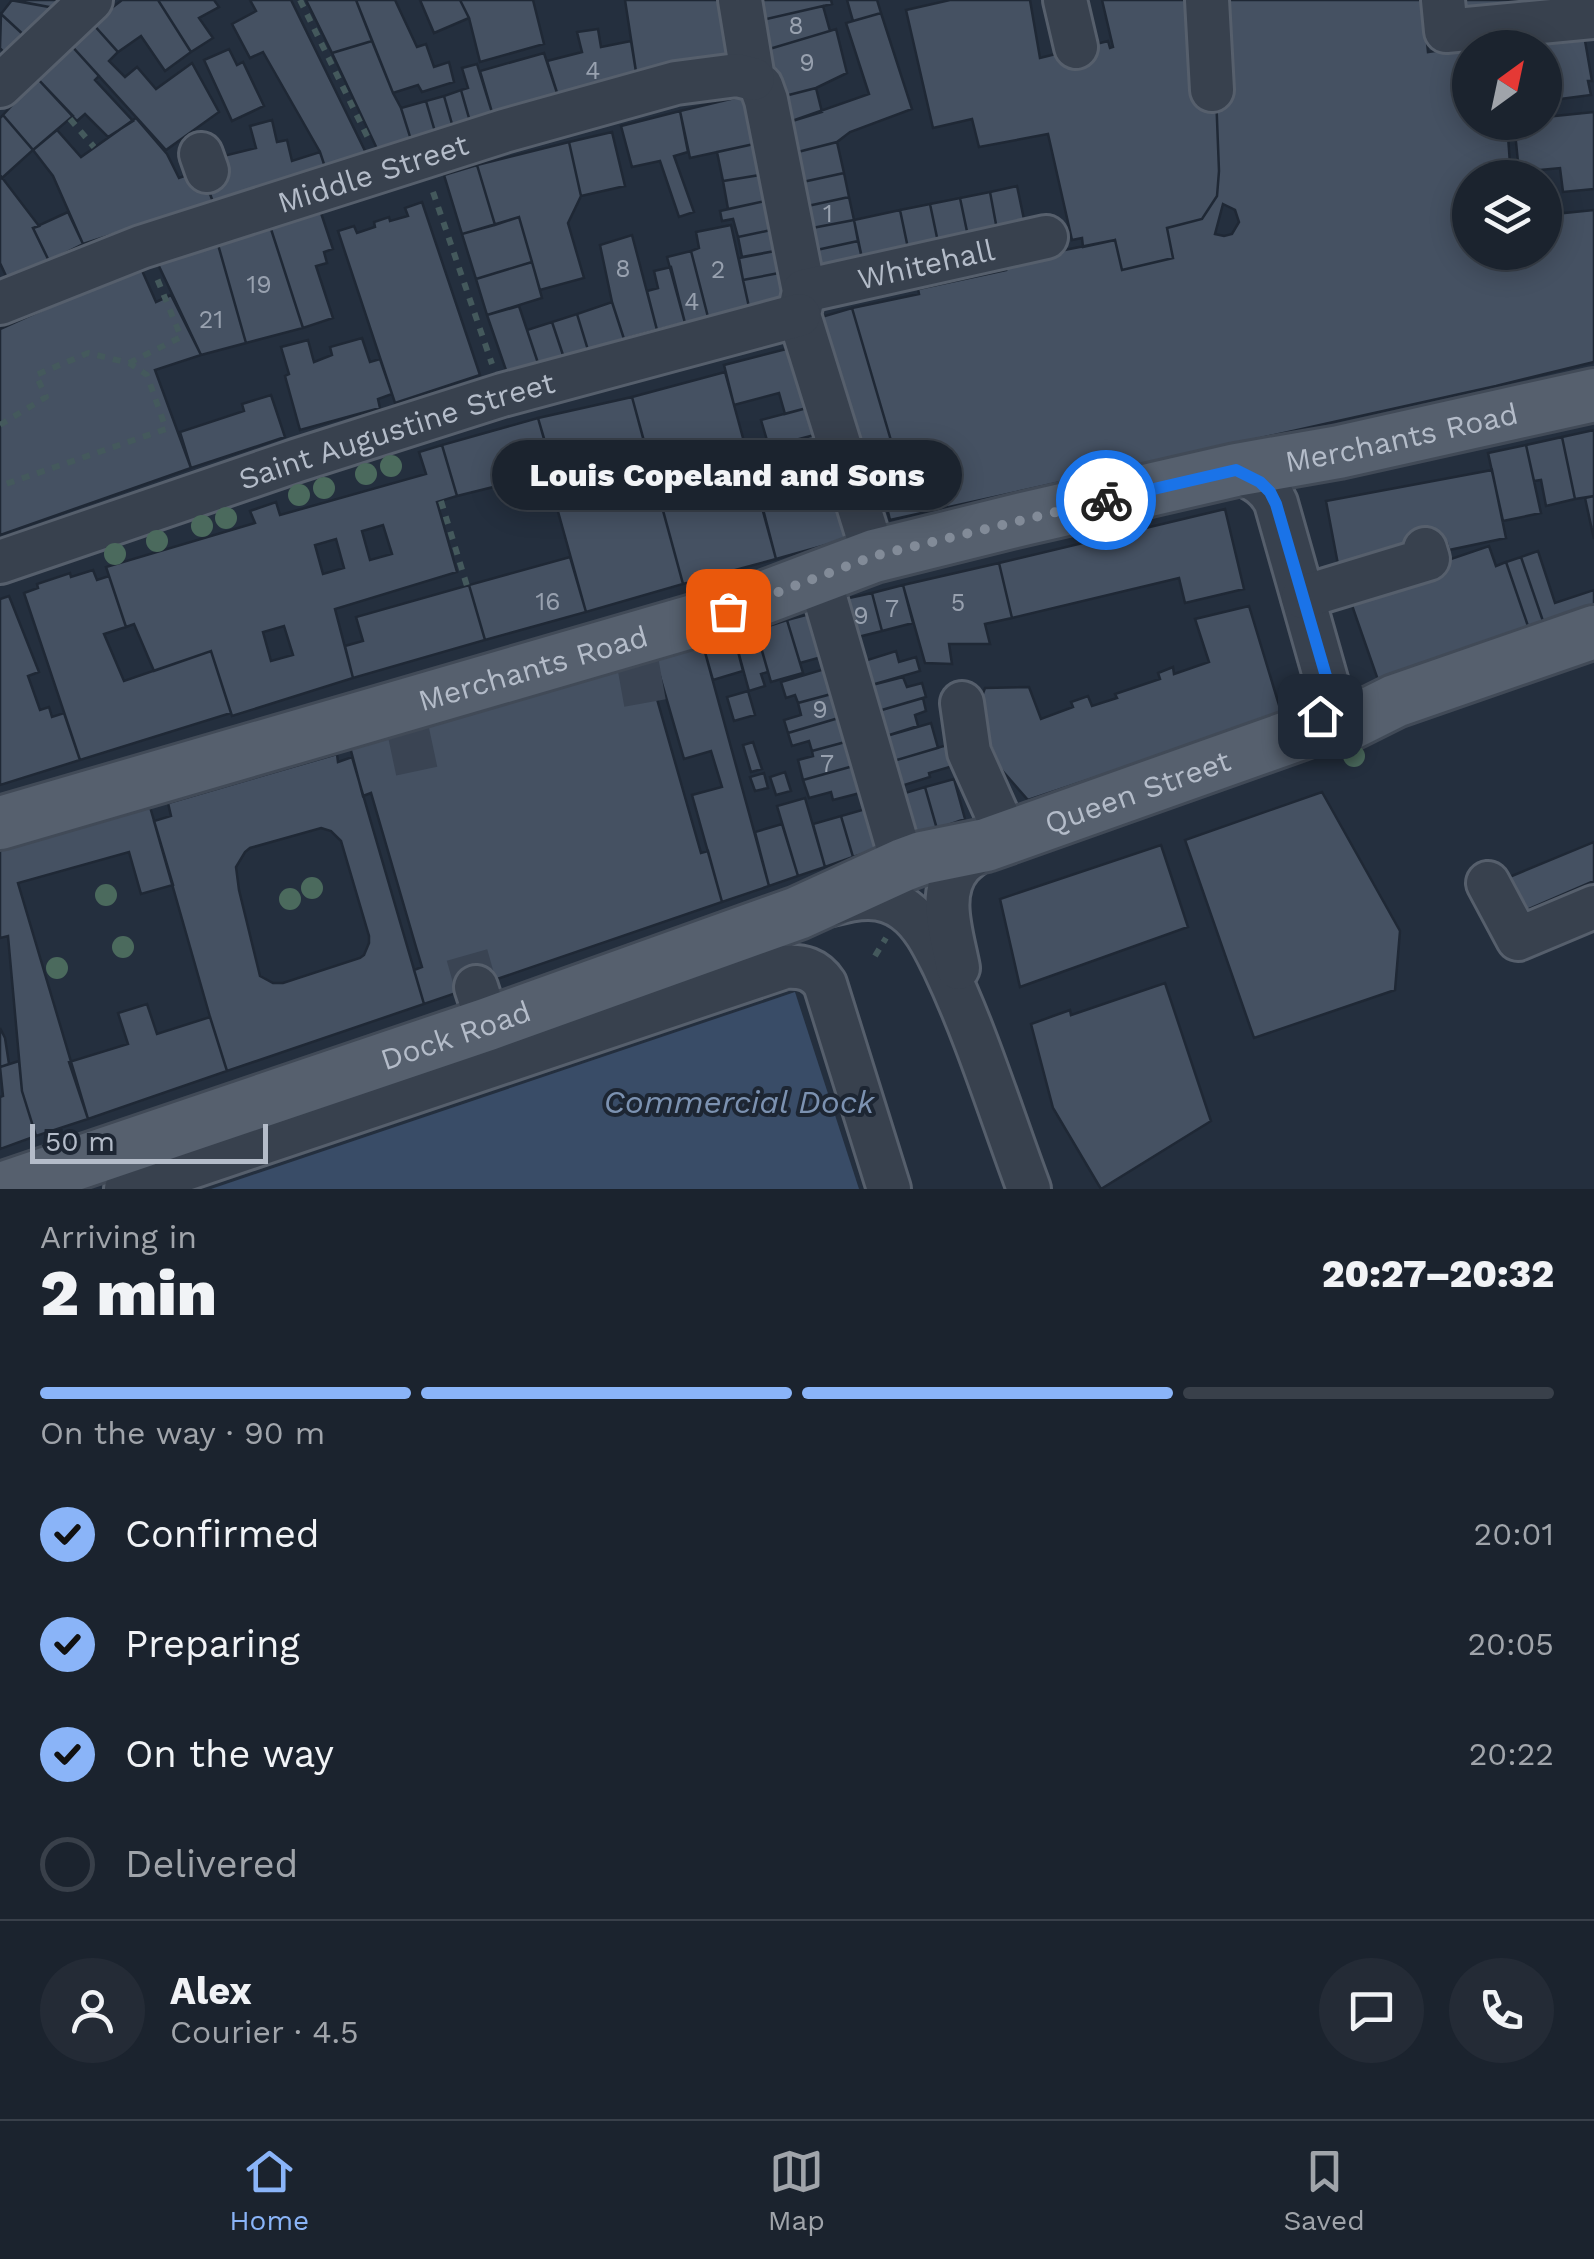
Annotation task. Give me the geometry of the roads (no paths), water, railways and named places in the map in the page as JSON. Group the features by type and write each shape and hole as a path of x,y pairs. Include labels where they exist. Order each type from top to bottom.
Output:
{"main road":[{"name":"Merchants Road","path":"0,822 404,718 635,652 728,611 874,556 1236,470 1339,452 1594,395"},
{"name":"Queen Street","path":"904,865 997,841 1310,730 1347,725 1396,701 1594,632"},
{"name":"Dock Road","path":"1,1189 482,1005 798,913 904,865"}],"street":[{"path":"0,86 90,0"},
{"path":"740,0 753,79 761,86 766,100 802,303 874,556"},
{"path":"1064,0 1076,47"},
{"path":"1207,0 1212,90"},
{"path":"1444,0 1446,31 1594,17"},
{"name":"Middle Street","path":"0,304 141,247 213,186 402,163 504,130 676,83 737,75 753,79"},
{"name":"Whitehall","path":"802,303 1046,237"},
{"name":"Saint Augustine Street","path":"0,562 502,394 802,303"},
{"path":"1236,470 1260,482 1276,504 1328,683 1323,711 1310,730"},
{"path":"1303,596 1428,559 1425,549"},
{"path":"818,577 904,865"},
{"path":"962,703 969,752 997,841 962,865 947,895 964,1009"},
{"path":"1488,883 1518,940 1594,907"},
{"path":"798,913 858,897 878,898 902,907 920,922 964,1009 1028,1189"},
{"path":"126,1189 798,966 818,974 825,984 889,1189"}],"water":[{"name":"Commercial Dock","path":"795,992 859,1189 211,1189"}],"tunnel":[{"path":"638,664 645,703"},
{"path":"408,730 418,777"},
{"path":"467,955 476,987"}],"place":[{"name":"Louis Copeland and Sons","path":"728,611"}]}
